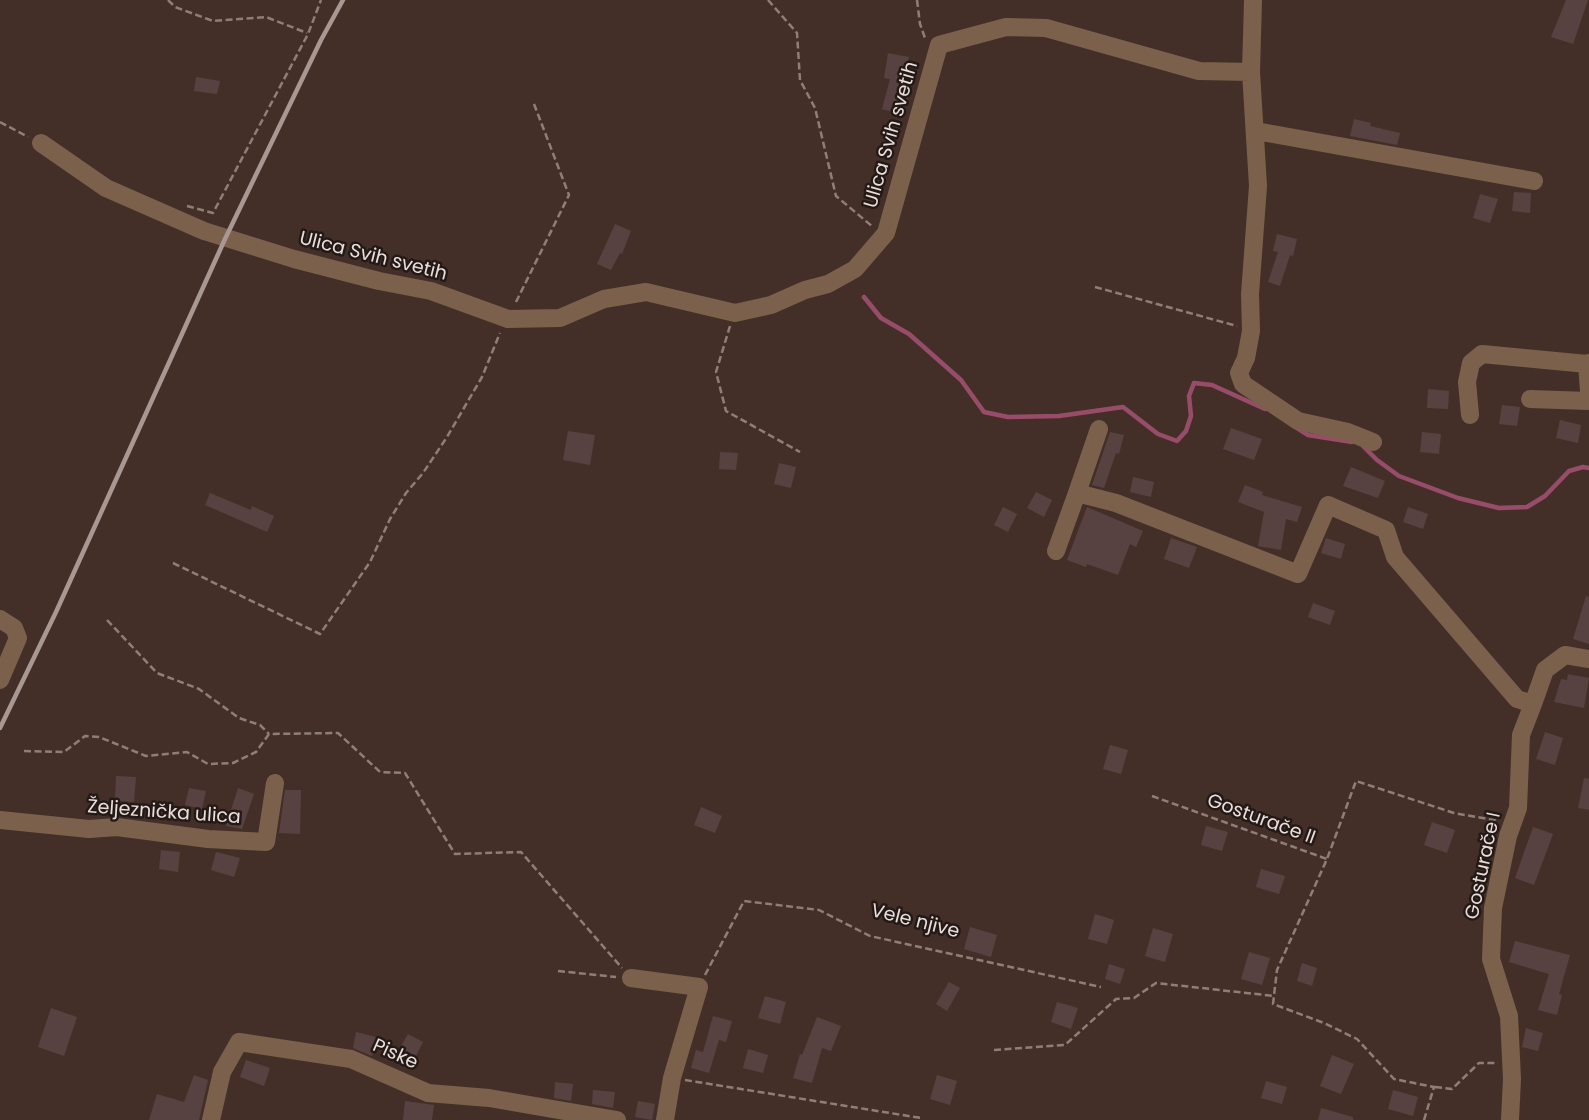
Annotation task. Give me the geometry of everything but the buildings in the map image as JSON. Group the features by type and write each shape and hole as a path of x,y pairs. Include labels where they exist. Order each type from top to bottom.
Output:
{"street":[{"path":"1253,0 1251,72 1258,187 1250,294 1251,331 1246,358 1239,373 1243,384 1298,421 1348,432 1373,442"},
{"name":"Ulica Svih svetih","path":"41,143 106,188 225,239 379,281 431,291 508,319 560,318 604,299 646,292 734,313 771,304 828,284 855,269 886,233 939,45 1006,27 1046,28 1199,71 1251,72"},
{"path":"1256,131 1534,181"},
{"path":"1470,415 1468,382 1471,363 1482,354 1588,364 1589,391"},
{"path":"1530,399 1589,401"},
{"path":"1056,551 1099,429"},
{"path":"1077,493 1116,503 1298,574 1328,505 1386,530 1395,557 1517,699 1533,704"},
{"path":"0,619 14,628 18,639 0,680"},
{"name":"Gosturače I","path":"1510,1120 1509,1016 1491,959 1493,908 1512,823 1518,808 1521,735 1545,670 1565,655 1589,659"},
{"name":"Željeznička ulica","path":"0,820 89,829 117,827 208,839 266,842 275,783"},
{"path":"631,978 699,987 672,1078 665,1120"},
{"name":"Piske","path":"211,1120 222,1072 239,1042 351,1059 428,1093 489,1097 617,1120"}],"path":[{"path":"168,0 175,7 213,21 265,18 308,34"},
{"path":"172,218 185,205 213,213 308,34 321,0"},
{"path":"768,0 797,33 800,80 815,108 836,196 875,229 886,233"},
{"path":"917,0 920,24 927,41 939,45"},
{"path":"173,563 320,634 370,562 390,519 447,437 482,377 569,195 534,104"},
{"path":"0,122 41,143"},
{"path":"1095,287 1251,331"},
{"path":"734,313 716,372 726,411 800,452"},
{"path":"107,620 157,673 199,690 239,718 260,726 269,734 338,733 380,772 405,774 455,854 521,852 631,978"},
{"path":"24,751 64,752 85,736 99,737 146,756 187,752 208,764 233,763 256,752 269,734"},
{"name":"Gosturače II","path":"1152,796 1327,859 1356,782 1454,813 1512,823"},
{"path":"1327,859 1277,970 1273,1004 1325,1023 1357,1039 1394,1079 1452,1090 1479,1063 1511,1061"},
{"name":"Vele njive","path":"699,987 744,901 818,910 870,936 1101,988"},
{"path":"558,971 631,978"},
{"path":"994,1050 1065,1045 1116,999 1134,999 1156,984 1274,996"},
{"path":"672,1078 921,1118"},
{"path":"1424,1120 1434,1087"}],"waterway":[{"path":"864,297 881,318 909,334 961,380 984,412 1008,417 1059,416 1123,407 1158,434 1177,441 1186,431 1191,416 1189,396 1194,383 1212,385 1265,409"},
{"path":"1297,428 1308,435 1352,442"},
{"path":"1363,446 1399,476 1458,498 1499,508 1527,507 1545,496 1569,471 1589,468"}],"railway":[{"path":"0,728 56,612 225,239 343,0"}]}
